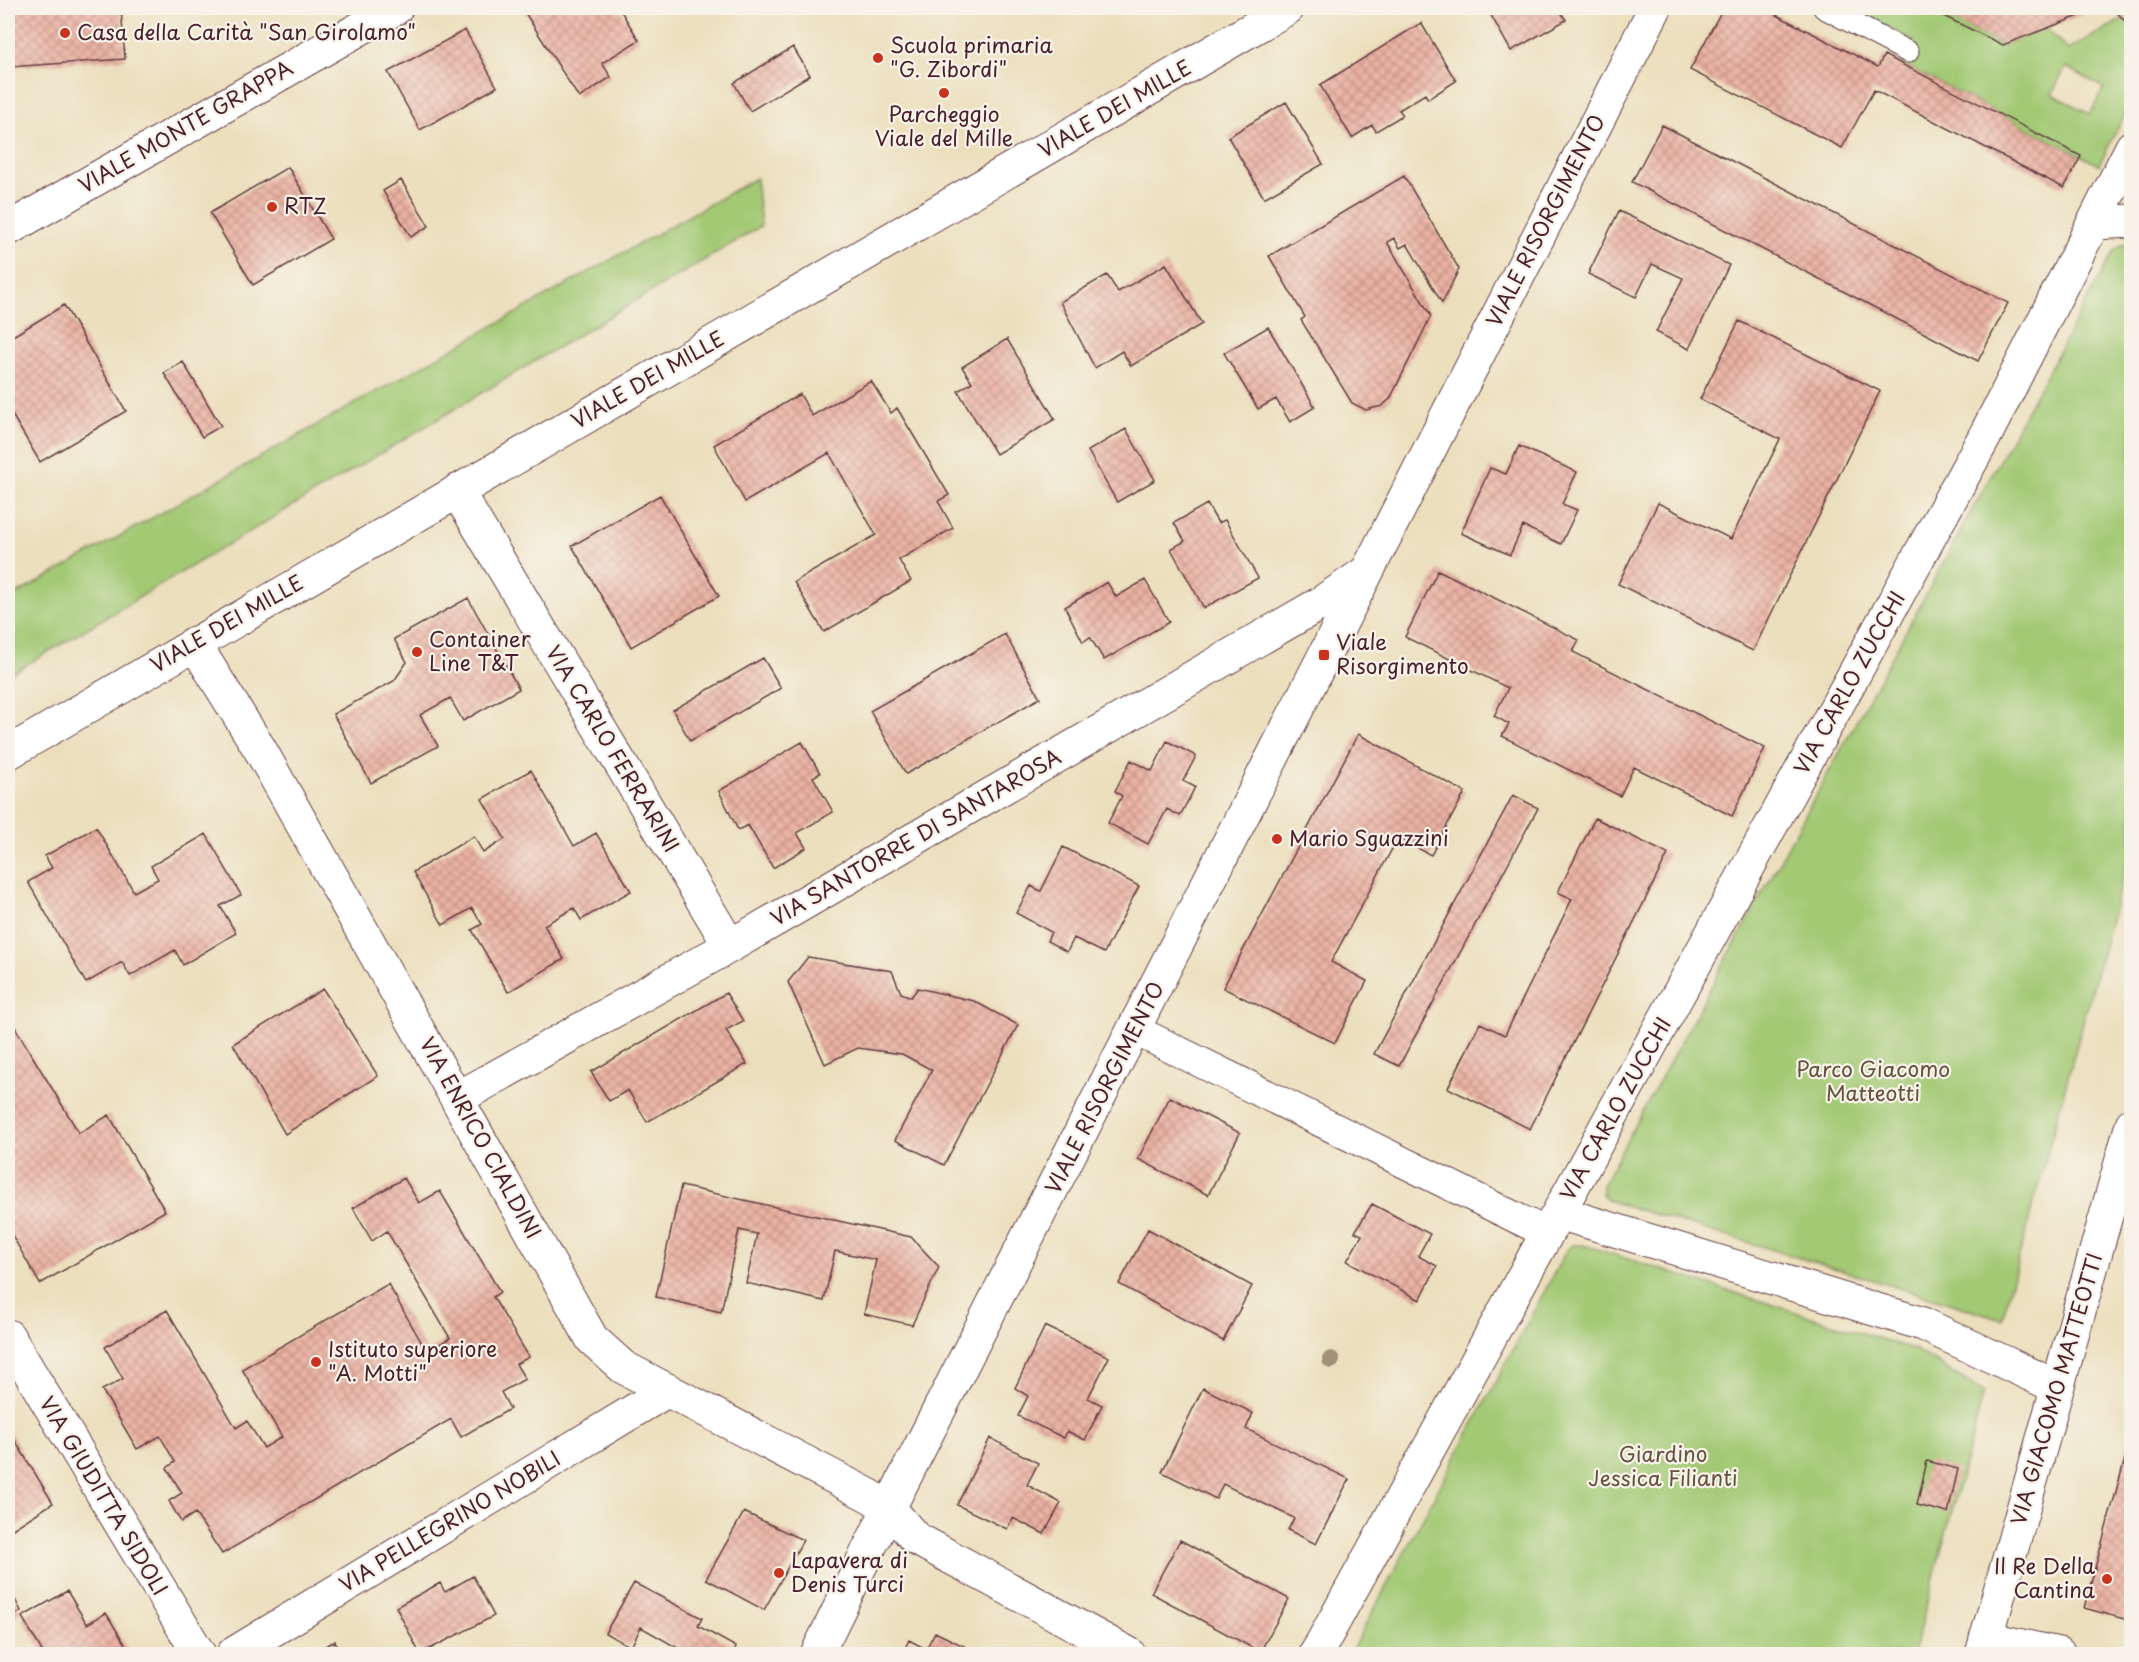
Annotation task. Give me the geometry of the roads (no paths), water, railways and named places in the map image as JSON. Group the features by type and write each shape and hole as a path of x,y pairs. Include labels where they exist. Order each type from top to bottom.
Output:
{"street":[{"name":"VIALE MONTE GRAPPA","path":"8,229 396,8"},
{"name":"VIALE DEI MILLE","path":"8,753 1288,8"},
{"name":"VIALE RISORGIMENTO","path":"817,1654 889,1508 1655,8"},
{"name":"VIA CARLO ZUCCHI","path":"1316,1654 1985,436 2132,147"},
{"path":"2094,223 2132,221"},
{"name":"VIA CARLO FERRARINI","path":"457,491 730,946"},
{"name":"VIA SANTORRE DI SANTAROSA","path":"458,1098 730,946 1321,603 1369,571"},
{"name":"VIA ENRICO CIALDINI","path":"194,643 261,751 592,1339 622,1367 889,1508"},
{"path":"1135,1030 1553,1223"},
{"name":"VIA GIACOMO MATTEOTTI","path":"1984,1646 2130,1139"},
{"name":"VIA CARLO ZUCCHI","path":"1553,1223 1916,1321 2057,1387"},
{"name":"VIA GIUDITTA SIDOLI","path":"11,1351 199,1654"},
{"name":"VIA PELLEGRINO NOBILI","path":"233,1654 668,1390"},
{"path":"889,1508 915,1538 1129,1654"},
{"path":"1984,1646 2059,1654"}],"lane":[{"path":"1824,8 1908,52"}],"place":[{"name":"Casa della Carità \"San Girolamo\"","path":"65,33"},
{"name":"Scuola primaria \"G. Zibordi\"","path":"878,58"},
{"name":"Parcheggio Viale del Mille","path":"944,93"},
{"name":"RTZ","path":"272,207"},
{"name":"Container Line T&T","path":"417,652"},
{"name":"Viale Risorgimento","path":"1324,655"},
{"name":"Mario Sguazzini","path":"1277,839"},
{"name":"Istituto superiore \"A. Motti\"","path":"316,1362"},
{"name":"Lapavera di Denis Turci","path":"779,1573"},
{"name":"Il Re Della Cantina","path":"2107,1579"}],"park label":[{"name":"Parco Giacomo Matteotti","path":"1873,1082"},
{"name":"Giardino Jessica Filianti","path":"1663,1467"}]}
